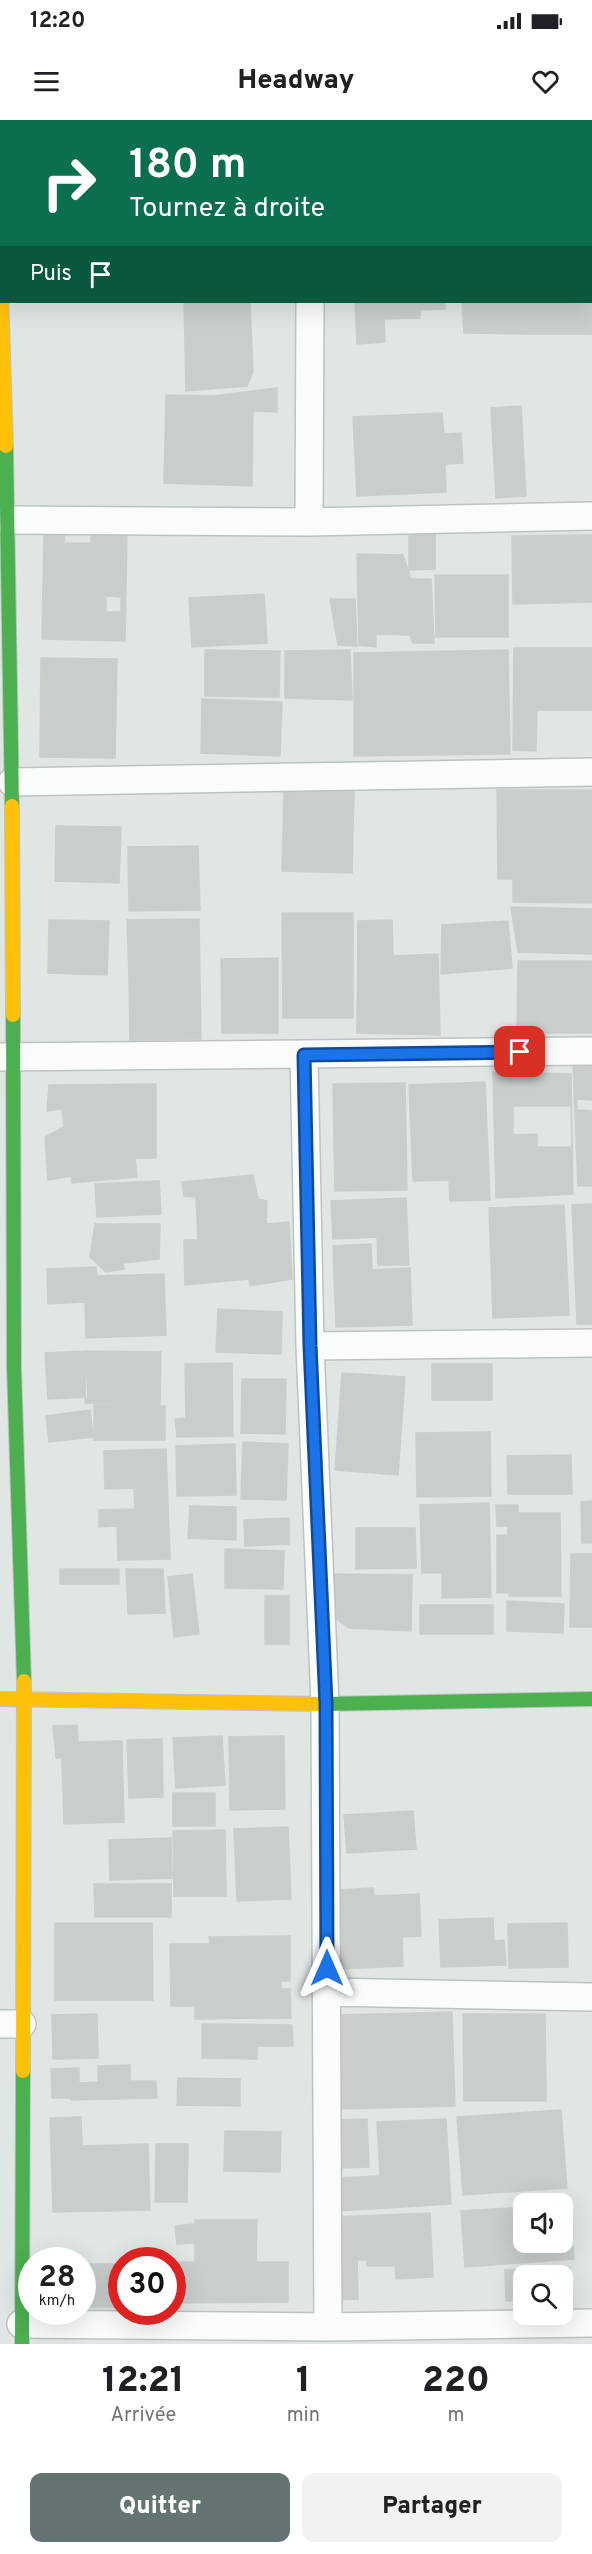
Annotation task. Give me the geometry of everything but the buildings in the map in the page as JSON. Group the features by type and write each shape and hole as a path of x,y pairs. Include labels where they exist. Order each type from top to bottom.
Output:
{"street":[{"path":"1,303 8,520 12,782 6,1057 7,1367 25,1699 11,2024 22,2334 328,2326 592,2323"},
{"path":"309,522 310,303"},
{"path":"8,520 309,522 592,516"},
{"path":"12,782 592,772"},
{"path":"6,1057 592,1051"},
{"path":"304,1055 310,1346 326,1704 328,2326"},
{"path":"310,1346 592,1343"},
{"path":"0,1699 326,1704 592,1699"},
{"path":"327,1992 592,1997"}],"traffic: fast":[{"path":"6,446 12,806"},
{"path":"13,1015 14,1367 24,1681"},
{"path":"323,1704 592,1699"},
{"path":"22,2344 23,2071"}],"traffic: slow":[{"path":"1,303 6,446"},
{"path":"12,806 13,1015"},
{"path":"23,2071 24,1681"},
{"path":"0,1699 323,1704"}],"route":[{"path":"327,1968 326,1704 310,1346 304,1055 520,1052"}]}
